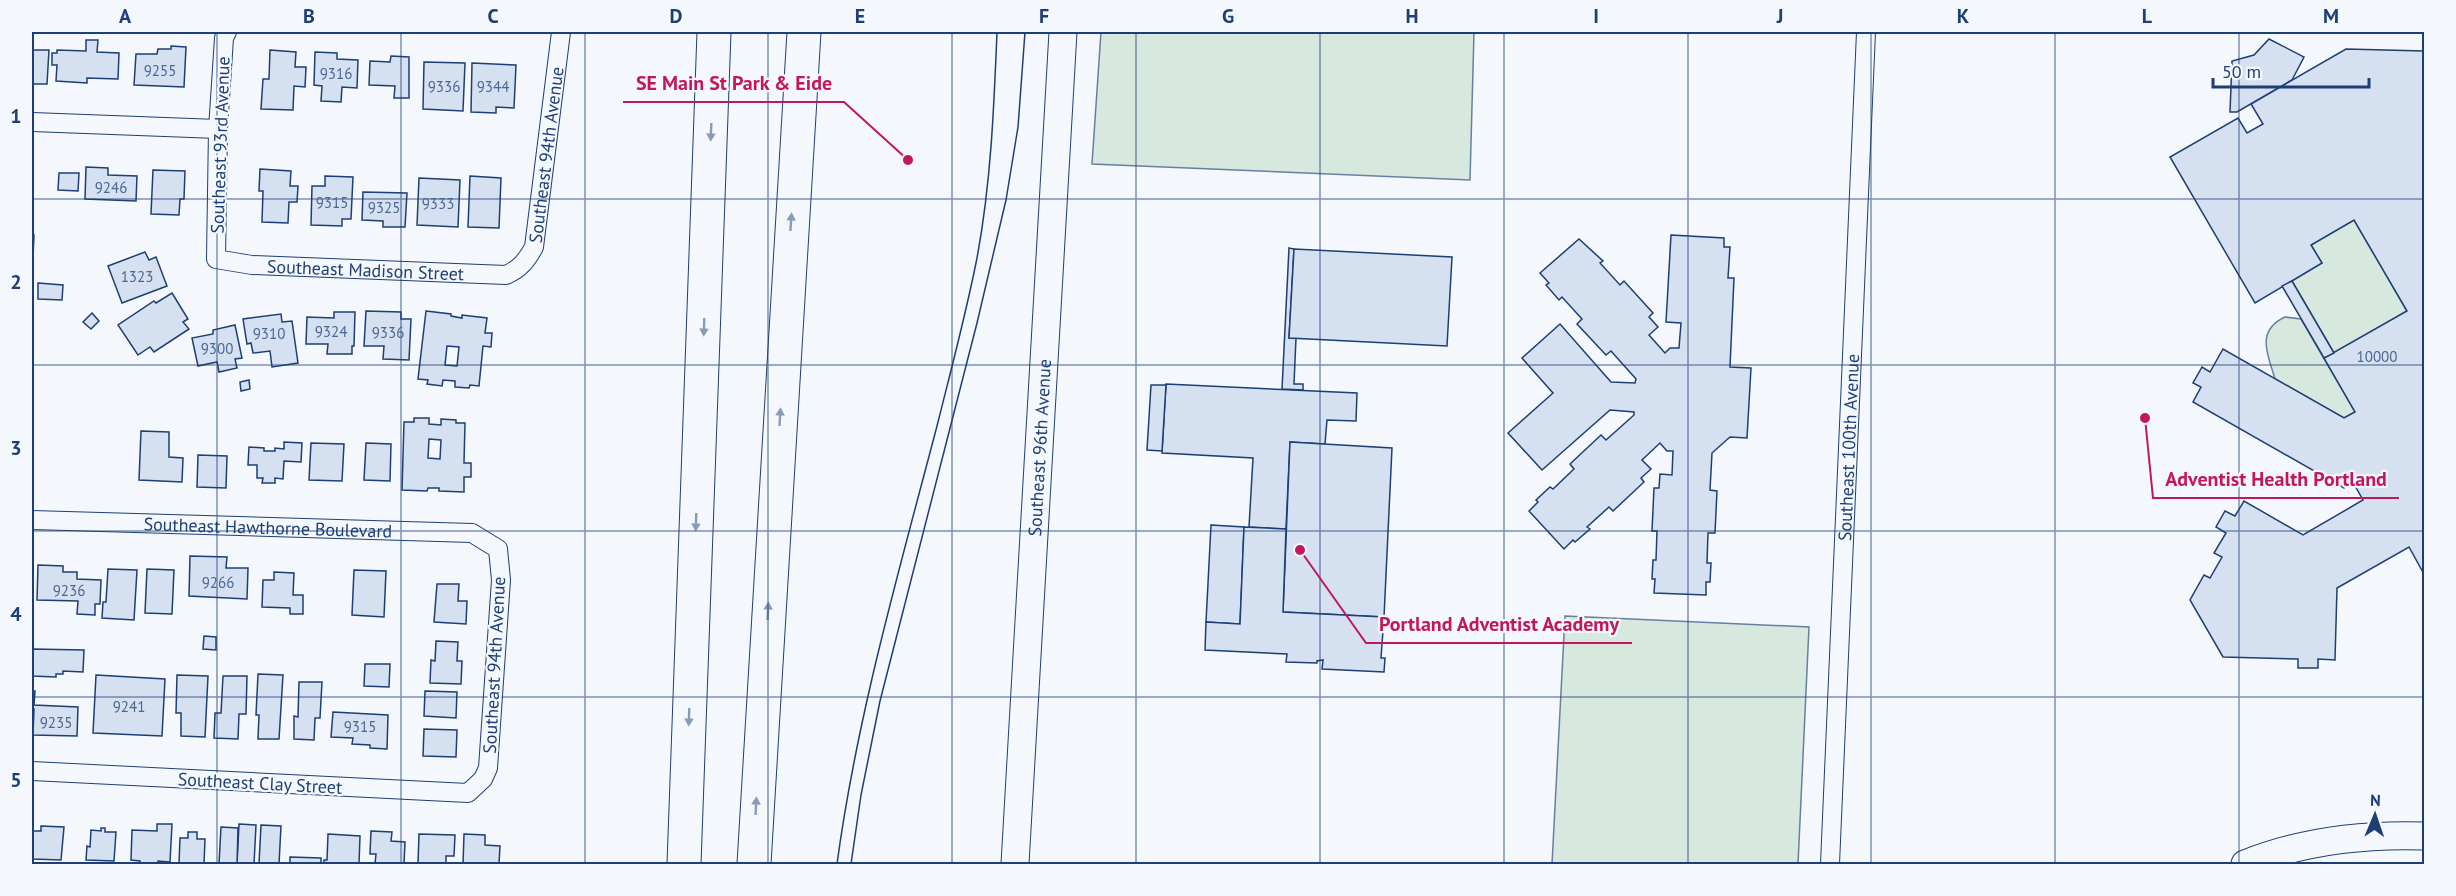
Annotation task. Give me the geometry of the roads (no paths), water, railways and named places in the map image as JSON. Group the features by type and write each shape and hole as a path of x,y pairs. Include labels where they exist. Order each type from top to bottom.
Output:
{"highway":[{"path":"684,864 714,32"},
{"path":"754,864 804,32"}],"street":[{"name":"Southeast 93rd Avenue","path":"216,259 218,129 224,38 227,32"},
{"name":"Southeast 94th Avenue","path":"515,271 528,260 534,247 561,32"},
{"name":"Southeast 96th Avenue","path":"1015,864 1063,32"},
{"name":"Southeast 100th Avenue","path":"1830,864 1866,32"},
{"path":"32,122 218,129"},
{"name":"Southeast Madison Street","path":"216,259 252,265 506,274 515,271"},
{"name":"Southeast Hawthorne Boulevard","path":"32,520 472,532 498,549"},
{"name":"Southeast 94th Avenue","path":"483,779 488,768 501,580 498,549"},
{"name":"Southeast Clay Street","path":"32,771 468,793 483,779"},
{"path":"2245,864 2302,847 2350,838 2424,836"}],"tram line":[{"path":"837,864 845,809 867,699 953,363 977,258 989,173 997,32"},
{"path":"851,864 861,795 880,701 977,323 1006,200 1018,127 1025,32"}],"place":[{"name":"SE Main St Park & Eide","path":"908,160"},
{"name":"Adventist Health Portland","path":"2145,418"},
{"name":"Portland Adventist Academy","path":"1300,550"}]}
